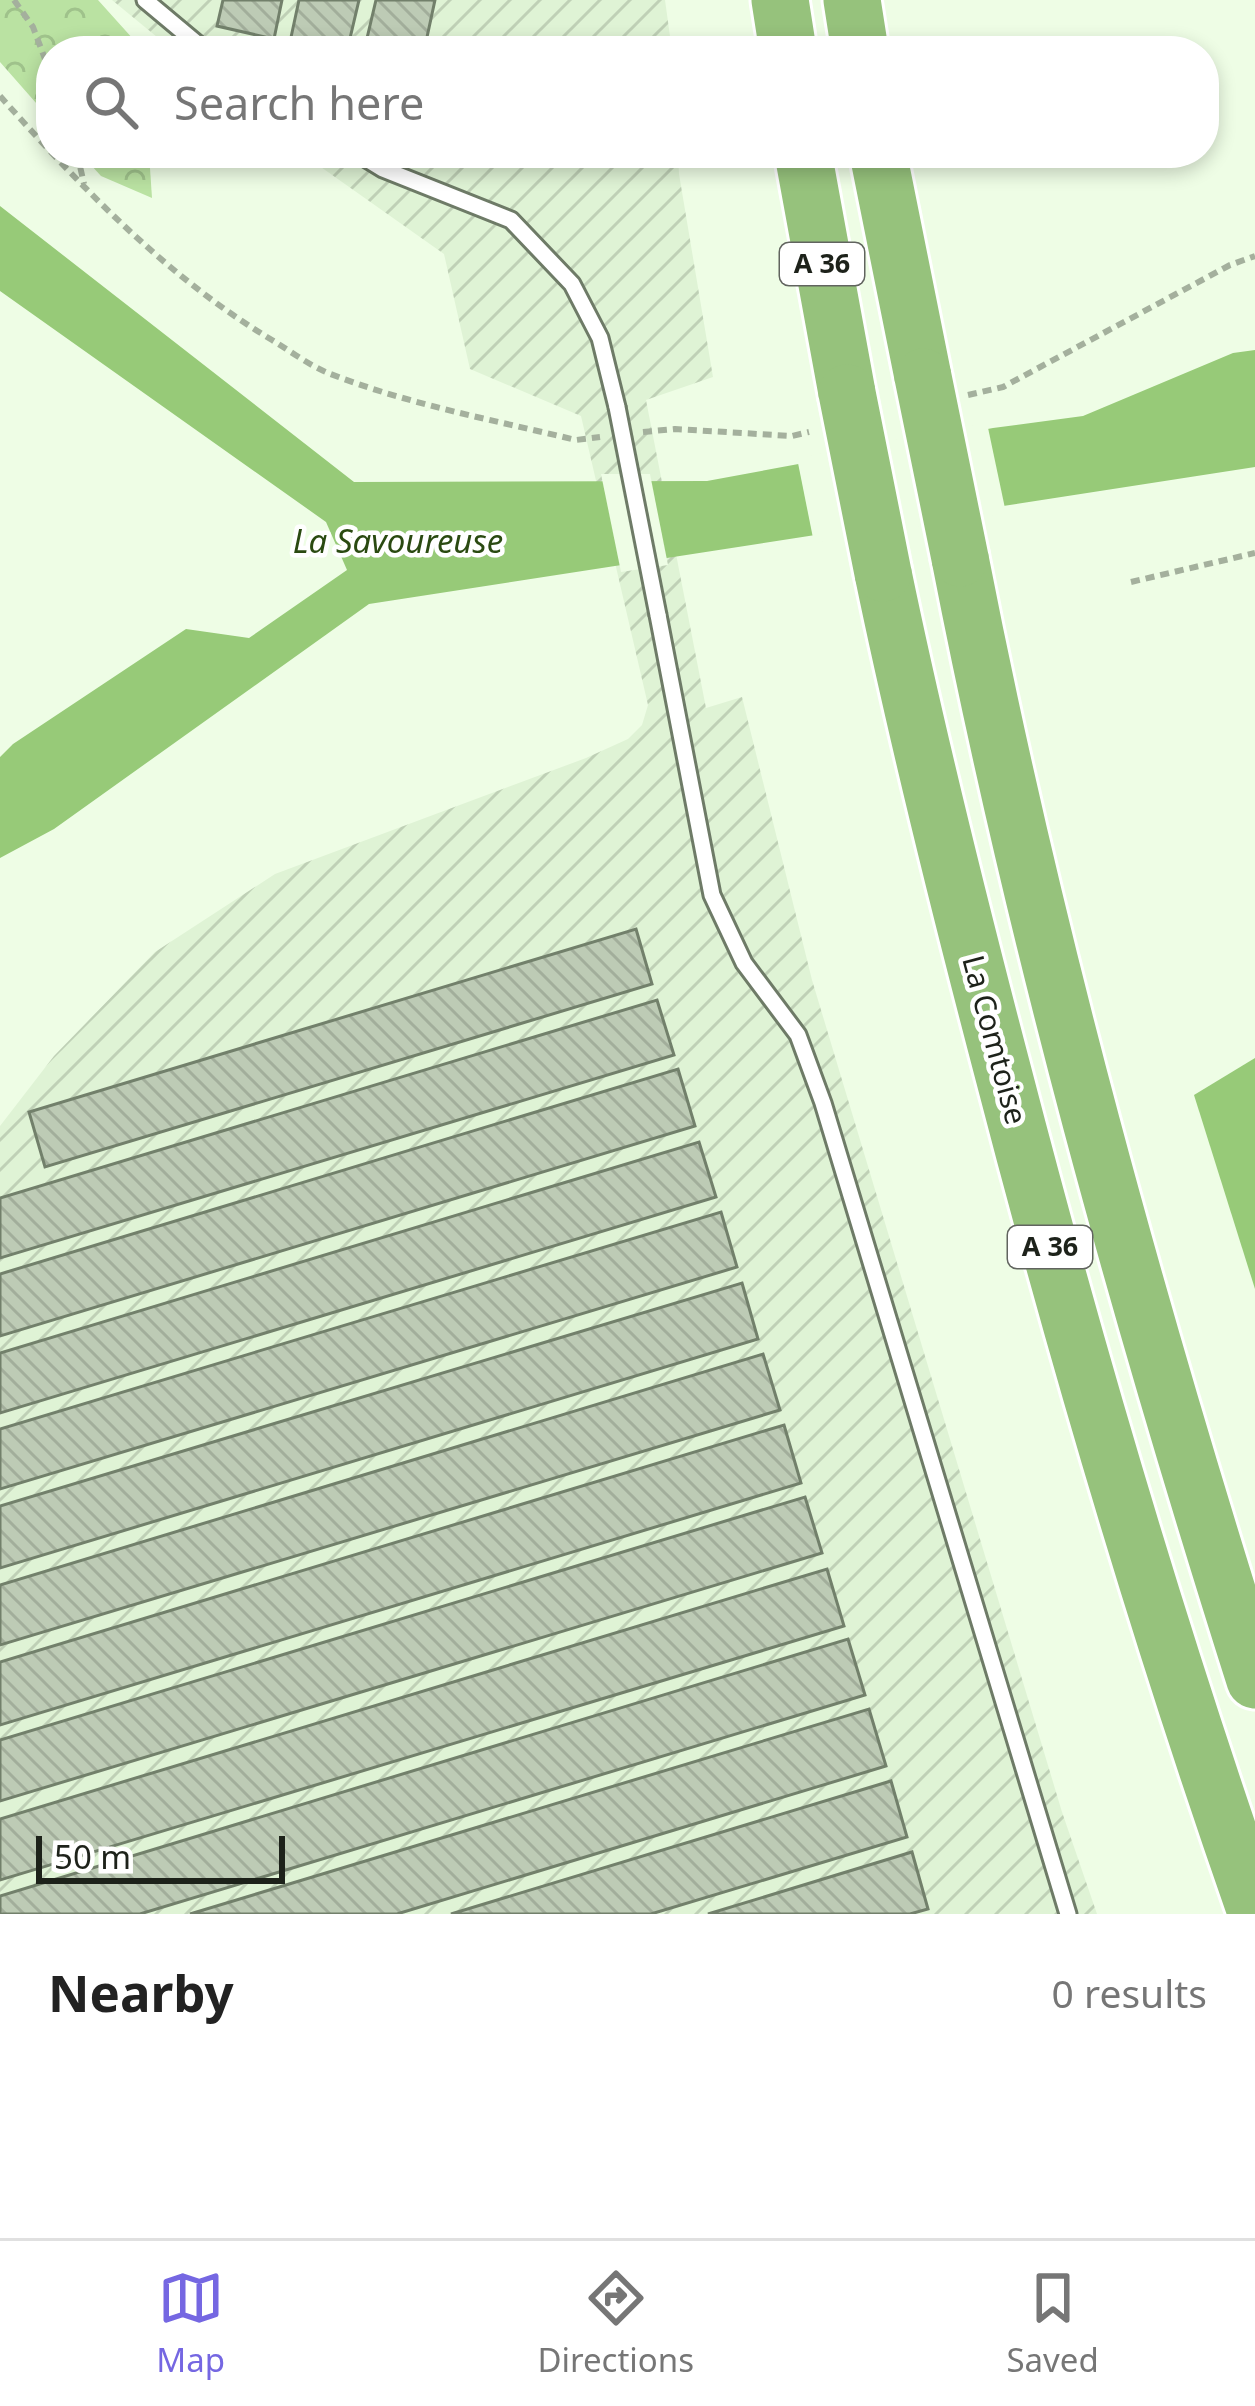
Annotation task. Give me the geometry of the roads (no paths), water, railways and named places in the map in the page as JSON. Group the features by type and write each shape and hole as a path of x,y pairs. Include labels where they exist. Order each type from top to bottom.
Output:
{"highway":[{"path":"781,0 786,36"},
{"name":"La Comtoise","path":"806,168 914,724 1063,1295 1131,1529 1255,1910"},
{"name":"A 36","path":"881,168 999,752 1078,1074 1145,1317 1255,1680"}],"lane":[{"path":"145,0 188,36"},
{"path":"380,168 511,220 572,284 600,338 712,896 744,963 798,1035 823,1103 1069,1914"}],"water":[{"name":"La Savoureuse","path":"0,206 354,482 707,481 1083,416 1233,353 1255,350 1255,467 369,604 54,829 0,858 0,757 13,744 186,629 249,638 347,570 326,522 0,291"},
{"path":"1255,1058 1255,1289 1194,1095"}]}
